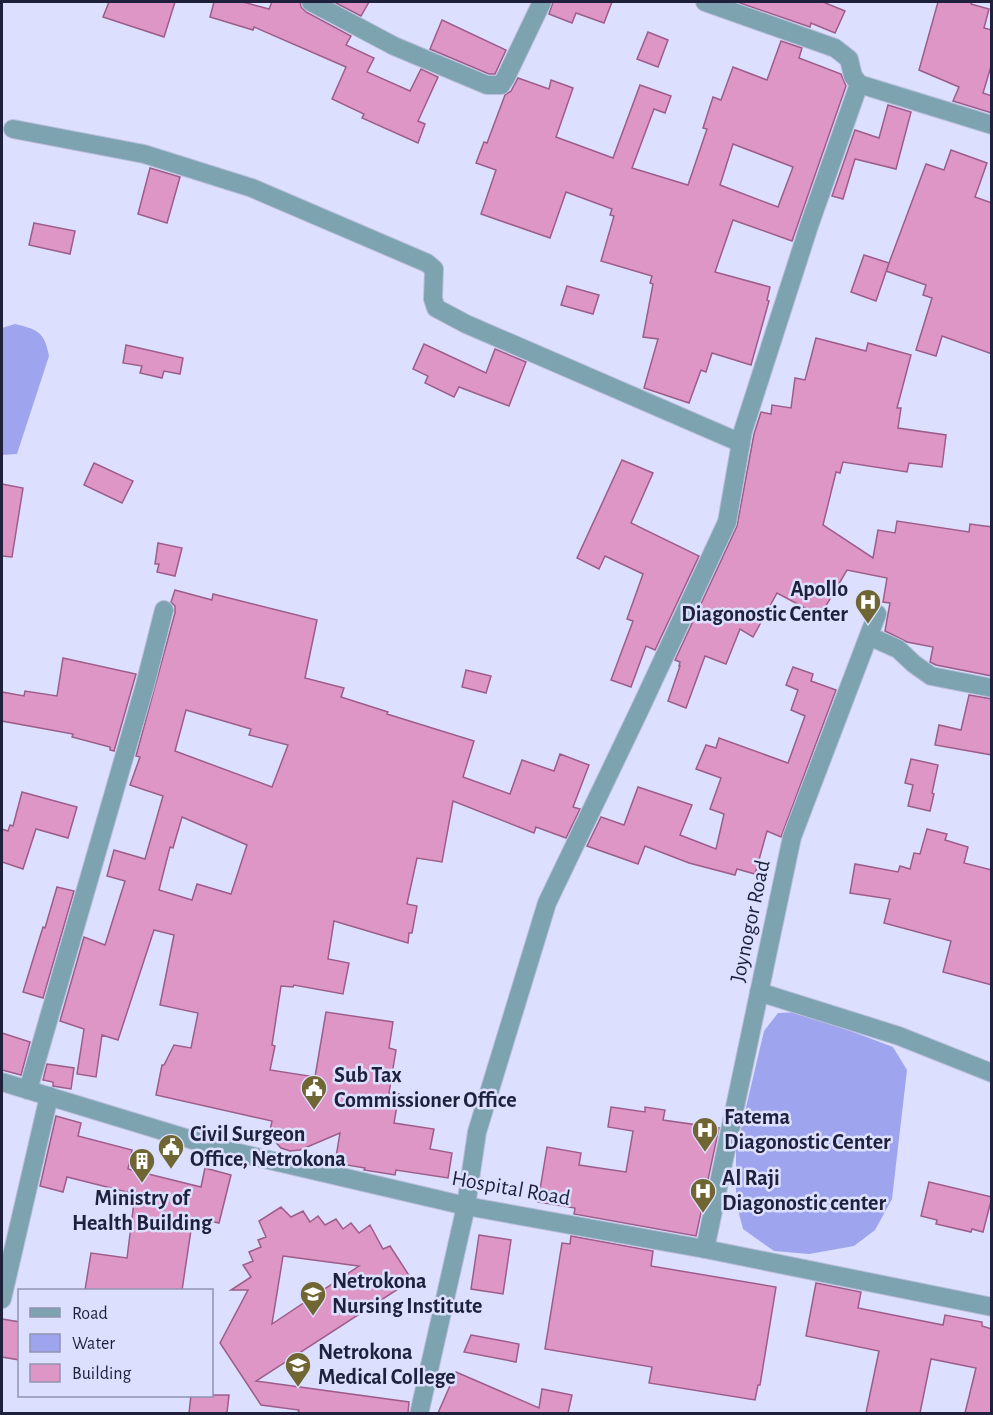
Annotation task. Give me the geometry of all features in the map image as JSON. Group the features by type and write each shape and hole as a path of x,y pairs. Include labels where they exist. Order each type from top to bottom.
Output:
{"street":[{"path":"311,2 394,46 487,85 501,86 542,2"},
{"path":"705,2 835,48 849,59 853,76 859,84 992,125"},
{"path":"419,1413 466,1206 477,1132 547,903 726,522 741,443 809,226 859,84"},
{"path":"13,129 144,154 252,188 427,263 434,269 433,299 436,308 466,324 741,443"},
{"path":"28,1090 146,685 164,610"},
{"name":"Joynogor Road","path":"705,1248 792,837 878,614"},
{"path":"869,636 898,649 914,664 932,675 992,688"},
{"path":"759,992 899,1036 992,1073"},
{"name":"Hospital Road","path":"2,1082 222,1149 466,1206 705,1248 992,1307"},
{"path":"2,1299 50,1096"}],"water":[{"path":"15,324 39,333 45,341 49,356 17,454 2,455 2,328"},
{"path":"800,1012 893,1047 907,1070 892,1199 875,1230 854,1246 809,1254 774,1251 743,1229 736,1202 736,1150 764,1031 778,1013"}],"building":[{"path":"109,2 175,2 164,37 103,17"},
{"path":"214,2 243,2 269,9 272,2 300,2 306,12 351,36 346,45 374,58 367,72 410,91 421,69 438,77 418,121 425,124 418,143 362,118 364,114 332,99 346,67 254,27 253,30 210,17"},
{"path":"334,2 369,2 361,16"},
{"path":"553,2 612,2 604,23 576,13 572,23 549,14"},
{"path":"737,2 823,2 845,11 835,33 811,23 810,27"},
{"path":"938,2 972,2 971,4 989,9 984,28 992,30 992,63 983,93 992,96 992,113 953,101 959,87 919,70"},
{"path":"442,20 506,50 495,74 489,74 430,49"},
{"path":"648,32 668,40 658,67 637,59"},
{"path":"781,41 802,48 799,58 841,74 846,86 792,241 733,220 715,272 770,287 767,300 769,301 751,365 712,353 706,372 701,370 689,403 644,388 658,339 643,337 653,284 650,283 652,276 601,261 614,216 610,215 612,209 566,192 550,238 481,214 496,170 476,163 484,142 487,143 505,95 511,91 518,78 549,89 551,80 573,88 556,137 613,158 640,85 671,96 665,113 654,109 632,168 688,185 707,129 703,128 713,97 721,100 733,67 767,80","holes":["733,144 793,167 778,207 720,185"]},
{"path":"888,105 911,112 896,169 855,159 843,199 832,196 855,130 879,138"},
{"path":"951,150 987,163 975,197 992,203 992,354 942,336 936,356 916,350 932,298 923,295 926,285 886,271 926,164 944,170"},
{"path":"150,168 180,177 167,223 138,214"},
{"path":"34,223 75,231 70,254 29,245"},
{"path":"864,255 889,263 876,301 851,292"},
{"path":"567,286 599,295 593,314 561,305"},
{"path":"816,338 866,351 868,343 911,355 897,408 901,408 898,428 946,435 942,467 909,463 907,472 843,462 840,473 836,472 823,525 873,558 878,530 895,533 897,521 969,532 970,524 992,527 992,676 936,665 930,662 933,647 907,642 885,631 890,603 883,602 887,578 847,570 820,616 777,593 753,637 740,629 726,664 705,656 686,708 668,701 680,666 680,662 675,660 737,526 754,434 761,412 771,414 772,405 791,408 795,378 805,380"},
{"path":"424,344 486,373 495,349 526,362 509,406 459,387 454,397 425,383 428,376 413,369"},
{"path":"126,345 183,358 180,374 164,371 162,378 140,373 142,366 123,363"},
{"path":"622,460 653,473 631,523 699,556 655,650 646,646 631,687 611,680 633,621 627,619 643,574 605,556 599,569 577,558"},
{"path":"94,463 133,481 122,503 84,485"},
{"path":"2,484 23,488 12,557 2,556"},
{"path":"158,543 182,548 175,576 157,572 159,564 155,564"},
{"path":"175,590 212,600 213,594 317,620 305,678 344,688 341,697 474,741 463,777 510,794 522,760 554,771 560,754 589,765 573,807 580,809 566,838 536,827 534,833 453,801 442,862 417,858 407,904 417,906 408,943 334,921 328,959 349,963 343,994 294,985 293,987 281,986 272,1045 275,1046 270,1070 315,1077 326,1012 393,1022 389,1048 396,1050 389,1093 399,1094 394,1123 434,1129 430,1149 452,1153 448,1178 396,1170 395,1175 335,1163 340,1133 300,1150 290,1151 281,1148 269,1135 272,1121 156,1095 162,1065 174,1045 191,1048 198,1013 160,1005 174,935 154,930 118,1040 102,1035 96,1077 77,1074 84,1029 60,1021 84,937 105,945 125,881 107,876 114,850 145,859 163,796 130,785 140,757 136,756 175,613 175,606 171,602","holes":["186,710 251,729 249,735 288,745 272,787 175,751","182,817 247,845 231,894 197,884 192,900 159,890 170,847 173,848"]},
{"path":"63,658 136,674 114,751 110,750 110,747 72,737 73,734 2,721 2,692 24,696 25,691 57,696"},
{"path":"793,667 813,674 811,681 836,690 781,837 767,831 755,874 737,869 735,875 689,863 645,846 638,864 587,846 601,817 624,825 638,787 692,805 680,835 716,849 724,814 710,809 721,778 696,769 706,745 716,748 719,738 788,763 805,716 791,710 798,690 786,685"},
{"path":"466,670 491,676 486,693 462,687"},
{"path":"969,695 992,699 992,755 935,745 939,725 961,730"},
{"path":"911,759 938,765 930,811 908,806 913,785 905,783"},
{"path":"22,792 77,807 68,838 36,829 23,869 2,862 2,829 8,831 10,825 13,826"},
{"path":"927,829 947,834 945,840 968,847 964,863 992,870 992,985 943,972 951,941 884,923 890,899 850,893 855,864 898,872 900,866 910,869 914,853 920,854"},
{"path":"57,887 74,891 43,998 23,992"},
{"path":"2,1033 30,1042 21,1075 2,1070"},
{"path":"47,1064 74,1068 71,1089 53,1086 53,1082 43,1080"},
{"path":"611,1107 645,1112 645,1107 665,1110 663,1120 719,1128 696,1236 574,1214 575,1208 538,1202 547,1147 581,1153 579,1165 626,1172 633,1131 608,1127"},
{"path":"56,1116 81,1123 78,1136 132,1150 128,1169 201,1187 205,1168 231,1175 219,1223 193,1217 182,1289 85,1289 91,1253 127,1258 135,1194 67,1177 63,1192 40,1186"},
{"path":"929,1182 992,1197 983,1232 972,1229 971,1232 936,1224 937,1220 921,1216"},
{"path":"281,1207 291,1217 303,1211 310,1222 318,1216 325,1225 336,1219 343,1229 351,1223 359,1233 370,1225 383,1249 390,1246 412,1280 256,1381 409,1402 408,1413 298,1413 299,1410 261,1405 220,1343 248,1290 231,1290 251,1277 243,1265 253,1261 249,1252 261,1247 258,1240 266,1237 259,1221","holes":["283,1256 359,1266 272,1324"]},
{"path":"479,1235 511,1240 503,1294 471,1289"},
{"path":"571,1236 653,1251 651,1266 776,1287 760,1385 758,1385 755,1400 649,1383 652,1367 545,1349 562,1243 570,1244"},
{"path":"816,1283 861,1292 858,1308 943,1325 945,1315 982,1322 982,1326 992,1329 992,1413 965,1413 976,1368 931,1359 920,1413 866,1413 879,1351 806,1336"},
{"path":"2,1319 18,1322 18,1360 2,1357"},
{"path":"471,1335 519,1344 516,1362 464,1352"},
{"path":"456,1372 539,1408 542,1389 572,1395 568,1413 438,1413"},
{"path":"229,1395 227,1413 189,1413 191,1397"}],"place":[{"name":"Apollo Diagonostic Center","path":"868,625"},
{"name":"Sub Tax Commissioner Office","path":"314,1111"},
{"name":"Fatema Diagonostic Center","path":"705,1153"},
{"name":"Civil Surgeon Office, Netrokona","path":"171,1170"},
{"name":"Ministry of Health Building","path":"142,1184"},
{"name":"Al Raji Diagonostic center","path":"703,1214"},
{"name":"Netrokona Nursing Institute","path":"313,1317"},
{"name":"Netrokona Medical College","path":"298,1388"}]}
